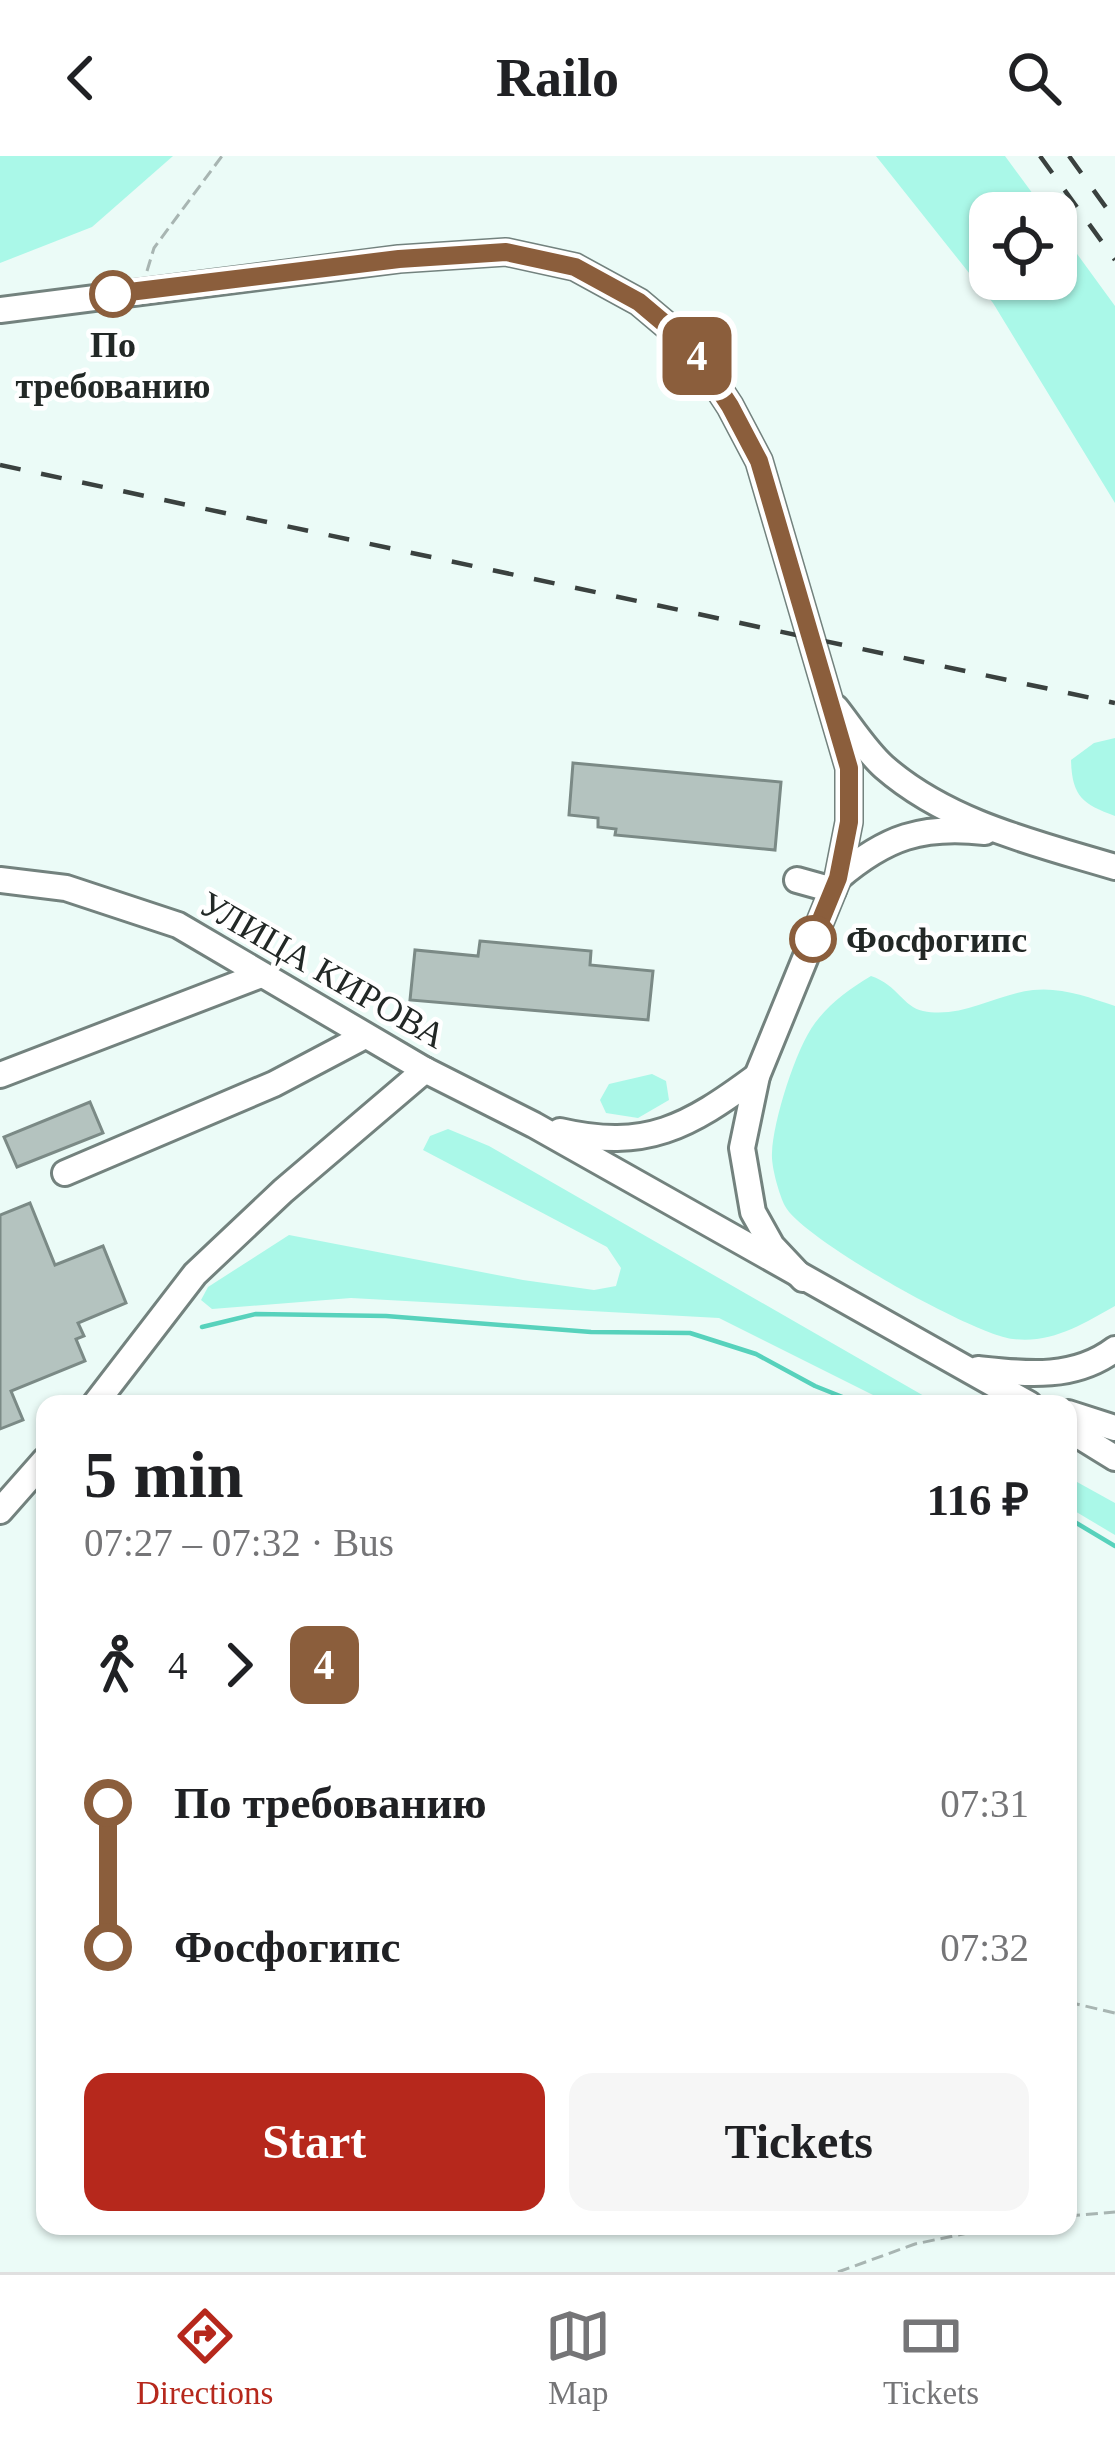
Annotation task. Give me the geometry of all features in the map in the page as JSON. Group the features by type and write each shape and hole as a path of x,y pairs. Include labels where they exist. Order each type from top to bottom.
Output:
{"street":[{"path":"0,310 399,259 506,252 575,267 639,302 690,345 759,461 849,768 849,822 836,884 757,1076 742,1148 753,1212 772,1246 803,1279"},
{"path":"831,702 882,765 932,801 1005,834 1115,866"},
{"path":"836,884 866,854 900,837 945,828 1005,834"},
{"name":"УЛИЦА КИРОВА","path":"0,880 66,888 178,926 425,1070 534,1125"},
{"path":"797,880 836,884"},
{"path":"0,1076 261,975"},
{"path":"65,1173 274,1084 365,1036"},
{"path":"101,1395 196,1274 283,1191 425,1070"},
{"path":"534,1125 603,1141 667,1132 715,1108 757,1076"},
{"path":"534,1125 1013,1395"},
{"path":"964,1367 1034,1375 1071,1370 1115,1349"},
{"path":"1077,1416 1115,1428"},
{"path":"1077,1435 1115,1458"},
{"path":"0,1511 36,1470"}],"path":[{"path":"141,290 154,248 222,156"},
{"path":"1077,2004 1115,2013"},
{"path":"1077,2215 1115,2212"},
{"path":"838,2272 914,2244 958,2235"}],"green space":[{"path":"0,156 173,156 92,227 0,263"},
{"path":"876,156 1005,156 1032,192 969,192 969,273"},
{"path":"1077,254 1115,306 1115,503 991,300 1077,300"},
{"path":"1115,738 1115,816 1081,797 1071,760 1094,743"},
{"path":"871,976 910,1005 937,1013 1044,989 1115,1006 1115,1306 1066,1331 1040,1338 1013,1339 993,1333 928,1304 854,1262 785,1206 772,1153 793,1067 821,1016"},
{"path":"652,1074 666,1081 669,1100 638,1118 606,1113 600,1100 609,1084"},
{"path":"448,1129 489,1146 922,1395 873,1395 719,1318 351,1298 212,1309 201,1300 208,1287 289,1235 523,1280 594,1290 616,1286 621,1268 607,1247 423,1150 430,1136"},
{"path":"1077,1482 1115,1503 1115,1535 1077,1512"}],"building":[{"path":"573,763 781,782 775,850 615,835 616,829 598,827 598,818 569,815"},
{"path":"480,941 591,951 590,965 653,971 648,1020 410,1000 415,950 478,956"},
{"path":"90,1102 103,1133 17,1167 4,1137"},
{"path":"30,1203 55,1265 103,1246 126,1303 78,1323 84,1336 76,1339 85,1361 11,1391 23,1420 0,1429 0,1215"}],"waterway":[{"path":"202,1327 256,1314 386,1316 591,1332 690,1333 756,1354 838,1395"},
{"path":"1077,1523 1115,1546"}],"railway":[{"path":"1040,156 1115,260"},
{"path":"1069,156 1115,220"},
{"path":"0,465 1115,703"}],"bus line":[{"name":"4","path":"113,294 399,259 506,252 575,267 639,302 690,345 759,461 849,768 849,822 838,878 813,939"}],"place":[{"name":"По требованию","path":"113,294"},
{"name":"Фосфогипс","path":"813,939"}]}
